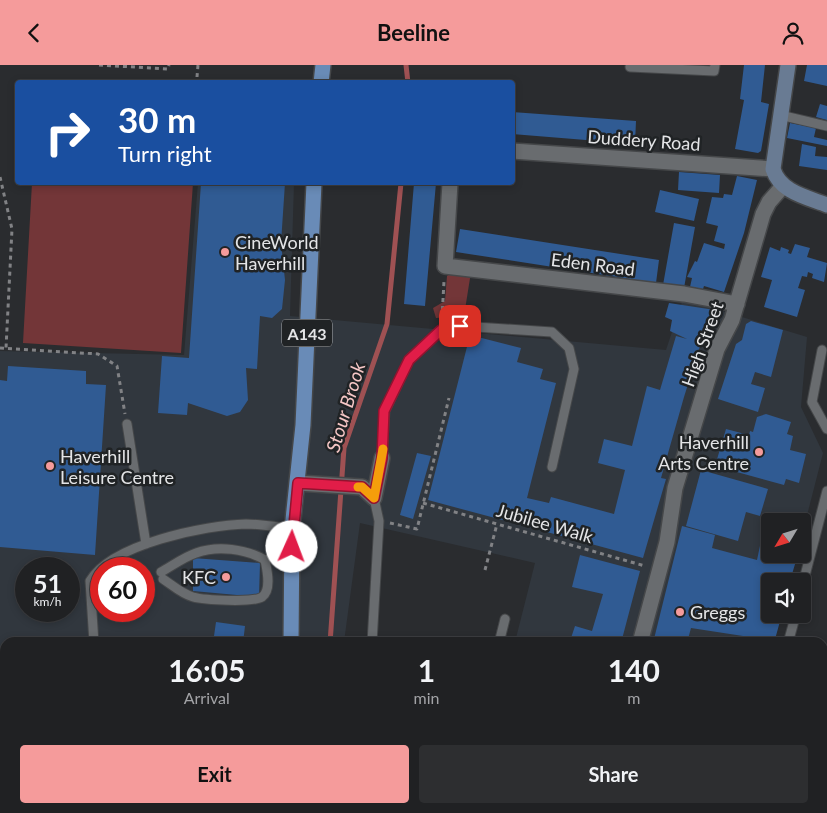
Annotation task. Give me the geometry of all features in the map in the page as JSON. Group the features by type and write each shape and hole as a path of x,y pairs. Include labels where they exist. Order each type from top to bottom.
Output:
{"main road":[{"path":"321,80 323,65"},
{"name":"A143","path":"291,637 292,529 298,483 314,185"}],"street":[{"path":"788,65 773,169 775,176 783,186 827,205"},
{"name":"Duddery Road","path":"515,151 773,169"},
{"path":"445,266 450,185"},
{"name":"High Street","path":"642,637 660,570 676,488 718,349 732,320 763,214 769,202 783,186"},
{"name":"Eden Road","path":"445,266 684,294 737,304"},
{"path":"374,498 382,458"},
{"path":"298,483 362,487 374,498"}],"lane":[{"path":"630,67 714,71 715,65"},
{"path":"780,115 827,126"},
{"path":"382,458 384,411 409,360 441,330 460,326 552,332 569,348 574,369 552,467"},
{"path":"822,350 812,403 827,429"},
{"path":"127,424 146,544"},
{"path":"806,573 827,491"},
{"path":"372,637 379,521 374,498"},
{"path":"94,637 90,581 95,572 122,555 146,544 203,528 247,524 292,529"},
{"path":"210,549 253,553 265,560 268,573 267,590 262,597 251,601 193,597 162,575 195,553 210,549"},
{"path":"500,637 505,619"},
{"path":"790,637 794,623"}],"path":[{"path":"99,65 168,69 169,65"},
{"path":"197,77 198,65"},
{"path":"0,177 12,229 6,348"},
{"path":"441,330 445,266"},
{"path":"0,348 98,354 117,366 127,424"},
{"path":"379,521 417,529 449,398"},
{"name":"Jubilee Walk","path":"423,503 660,570"},
{"path":"485,570 497,524"}],"shaded area":[{"path":"32,185 193,185 181,353 23,343"},
{"path":"198,185 294,185 290,316 666,350 683,299 807,337 801,407 823,453 808,513 761,513 761,563 794,563 791,573 761,573 761,623 778,623 774,637 516,637 535,563 360,523 345,637 0,637 0,351 184,355"},
{"path":"452,272 471,272 464,316 436,318 433,308 445,301 447,276"}],"building":[{"path":"744,65 765,65 761,102 769,104 761,151 758,153 735,149 744,100 740,99"},
{"path":"807,65 827,65 827,86 804,81"},
{"path":"820,104 827,106 827,120 816,117"},
{"path":"515,112 636,121 635,144 515,134"},
{"path":"790,123 816,128 814,137 827,140 827,146 787,138"},
{"path":"802,144 816,147 815,156 827,157 827,170 799,166"},
{"path":"679,172 720,175 719,193 678,190"},
{"path":"737,176 757,180 744,233 724,292 704,286 703,289 690,287 692,278 687,277 695,261 697,262 704,243 724,249 725,244 714,241 718,226 706,223 712,197 723,198 724,194 732,195"},
{"path":"201,185 285,185 281,243 285,280 282,309 272,318 260,316 257,369 246,368 248,400 240,412 227,416 188,403 187,415 158,413 162,356 189,358"},
{"path":"414,185 436,185 425,306 404,304"},
{"path":"660,190 699,199 694,221 655,212"},
{"path":"674,223 695,227 684,288 663,285"},
{"path":"460,229 659,260 656,283 456,252"},
{"path":"795,244 810,248 807,257 827,263 824,282 812,278 813,274 808,272 807,277 802,276 798,288 805,290 797,317 764,307 772,280 761,277 770,247 780,251 781,247 789,250 788,253 791,254"},
{"path":"669,303 715,310 716,316 706,345 701,343 684,397 661,478 666,479 643,558 428,500 470,335 521,348 517,362 543,369 540,379 556,383 527,498 549,503 551,497 614,514 625,470 598,463 604,439 632,446 647,386 660,390 676,336 687,339 670,331 672,320 665,317"},
{"path":"751,321 783,330 771,377 755,372 751,384 765,388 758,412 718,399 736,344 742,340 746,324"},
{"name":"Haverhill Leisure Centre","path":"8,366 86,371 86,384 106,385 95,555 0,547 0,380 7,381"},
{"name":"Haverhill Arts Centre","path":"766,414 791,422 787,434 793,436 790,450 806,454 799,483 786,479 784,485 715,466 726,429 749,435 750,431 753,432 757,417"},
{"path":"417,453 431,456 413,519 400,515"},
{"path":"701,470 768,489 760,516 746,512 738,541 686,526"},
{"path":"682,526 715,535 712,548 757,560 761,541 761,563 795,563 792,573 761,573 761,623 780,623 776,637 743,637 691,628 689,637 654,637"},
{"path":"580,555 640,571 623,637 571,637 575,626 592,631 603,594 572,587"},
{"name":"KFC","path":"193,558 260,563 259,597 193,591"},
{"path":"216,622 245,626 244,637 214,637"}],"waterway":[{"name":"Stour Brook","path":"406,65 408,80"},
{"name":"Stour Brook","path":"330,637 344,448 387,324 401,185"}],"slow traffic":[{"path":"358,487 362,487 374,498 383,449"}],"place":[{"name":"CineWorld Haverhill","path":"225,252"},
{"name":"Haverhill Arts Centre","path":"759,452"},
{"name":"Haverhill Leisure Centre","path":"50,466"},
{"name":"KFC","path":"226,577"},
{"name":"Greggs","path":"680,612"}],"route":[{"path":"292,547 292,529 298,483 362,487 374,498 382,458 384,411 409,360 441,330 460,326"}]}
